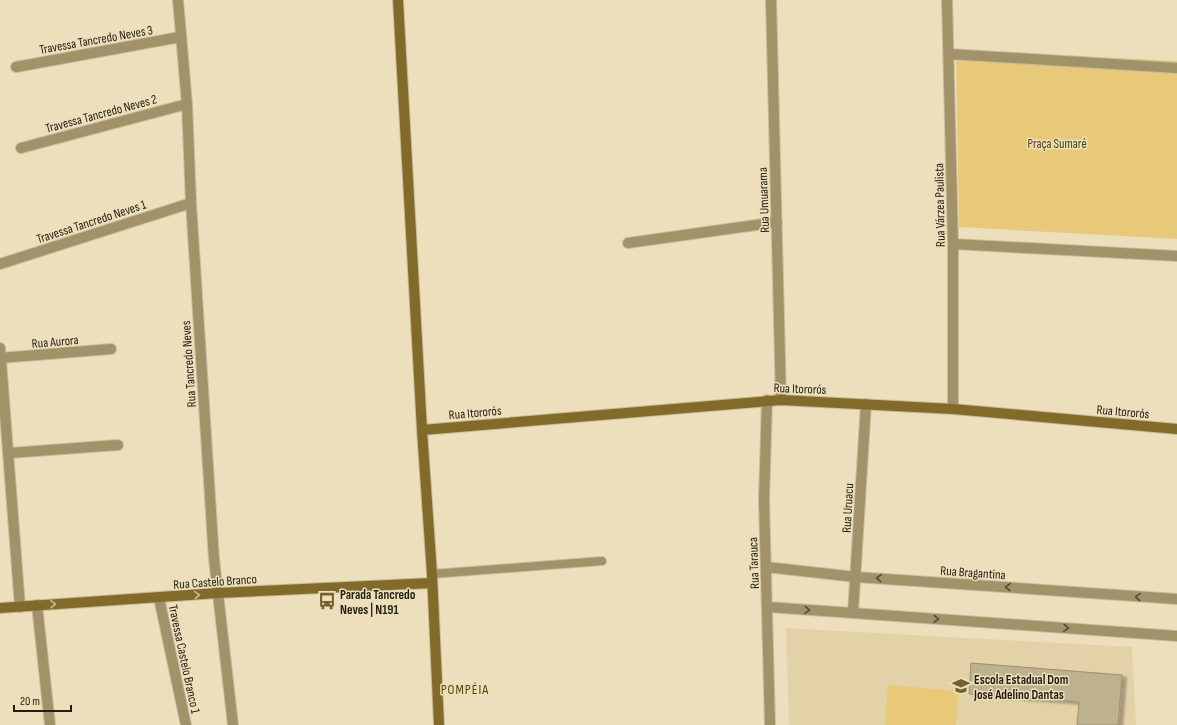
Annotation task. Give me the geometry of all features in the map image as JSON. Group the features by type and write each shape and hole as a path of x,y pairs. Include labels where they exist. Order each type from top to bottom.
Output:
{"street":[{"name":"Rua Tancredo Neves","path":"178,0 187,104 191,203 214,559 233,725"},
{"path":"398,0 422,430 432,578 439,725"},
{"name":"Rua Umuarama","path":"771,0 781,400"},
{"name":"Rua Várzea Paulista","path":"947,0 953,244 953,409"},
{"name":"Travessa Tancredo Neves 3","path":"16,67 180,37"},
{"path":"949,54 1177,68"},
{"name":"Travessa Tancredo Neves 2","path":"21,148 187,104"},
{"name":"Travessa Tancredo Neves 1","path":"0,264 191,203"},
{"path":"628,243 777,222"},
{"path":"953,244 1177,256"},
{"name":"Rua Aurora","path":"0,355 111,349"},
{"path":"0,355 9,453 20,607"},
{"name":"Rua Itororós","path":"422,430 767,400 953,409 1177,429"},
{"name":"Rua Tarauca","path":"767,400 764,500 770,725"},
{"name":"Rua Uruacu","path":"853,613 866,404"},
{"path":"9,453 118,445"},
{"name":"Rua Bragantina","path":"766,567 856,577 1177,600"},
{"name":"Rua Castelo Branco","path":"0,608 432,578"},
{"name":"Travessa Castelo Branco 1","path":"159,598 186,725"},
{"path":"37,606 50,725"},
{"path":"768,607 1177,636"}],"lane":[{"path":"432,578 602,561"}],"shaded area":[{"name":"Escola Estadual Dom José Adelino Dantas","path":"786,628 1132,647 1136,725 789,725"}],"green space":[{"name":"Praça Sumaré","path":"956,50 1177,61 1177,239 959,227"},
{"path":"888,685 959,691 956,725 885,725"}],"building":[{"path":"971,663 1122,675 1118,725 1077,725 1079,702 969,694"}],"place":[{"name":"Parada Tancredo Neves | N191","path":"327,601"},
{"name":"Escola Estadual Dom José Adelino Dantas","path":"961,686"}],"district":[{"name":"POMPÉIA","path":"465,689"}]}
